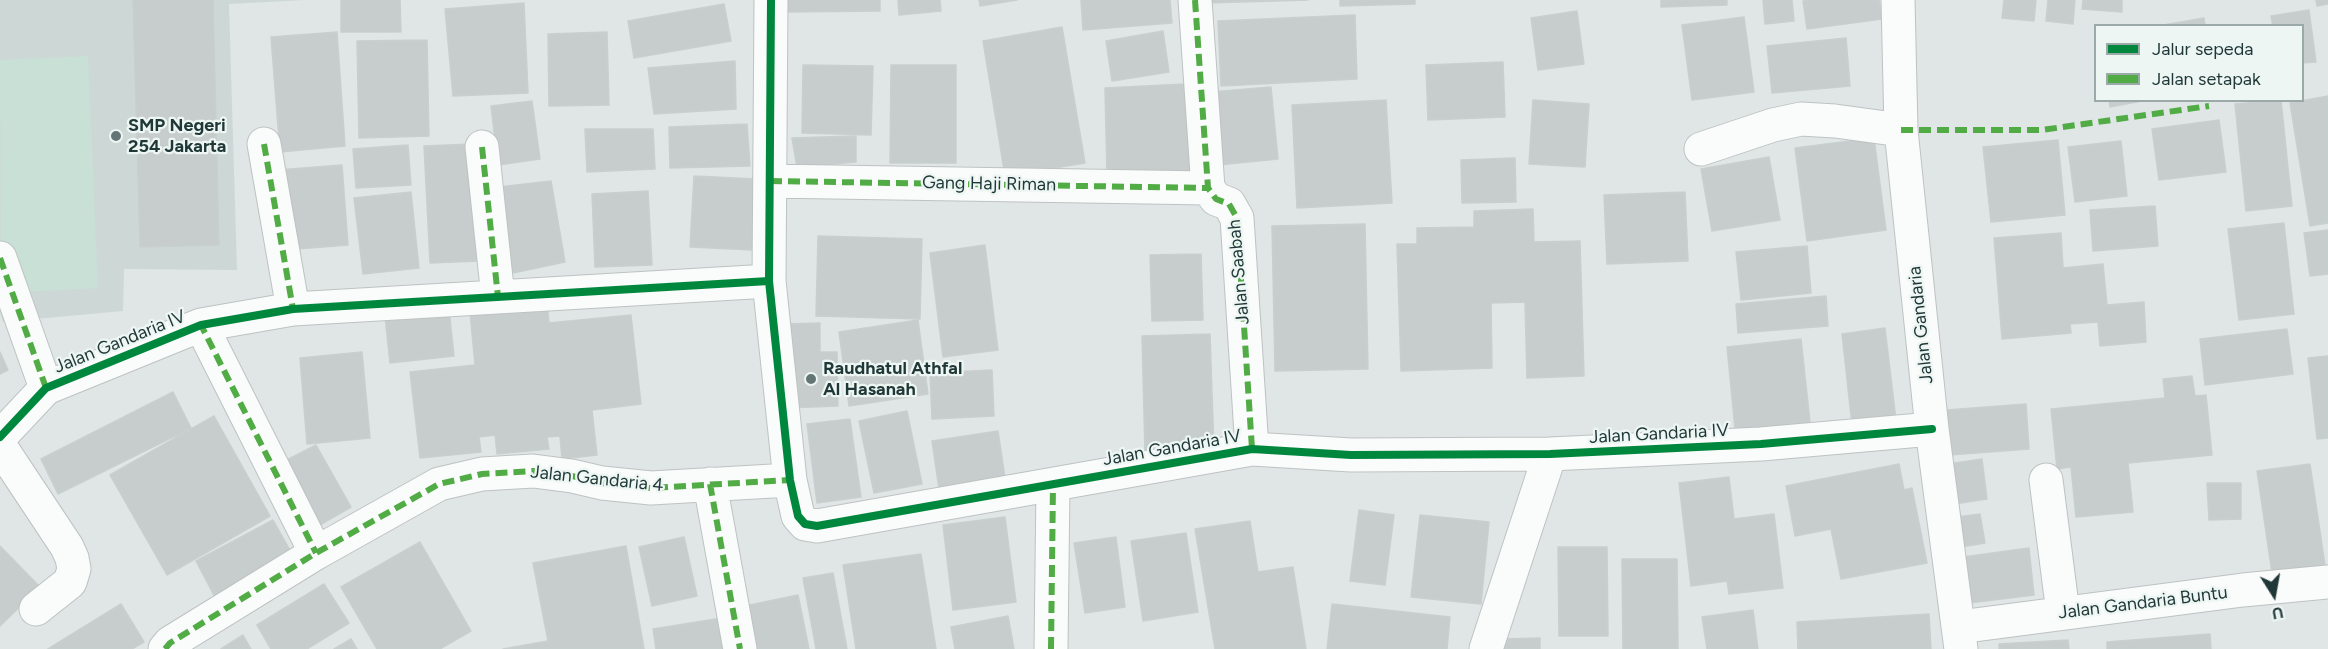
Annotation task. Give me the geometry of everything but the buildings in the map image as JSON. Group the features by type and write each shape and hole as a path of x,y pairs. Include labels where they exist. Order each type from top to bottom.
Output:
{"street":[{"name":"Jalan Gandaria IV","path":"771,0 769,281 790,480 800,520 809,525 818,526 1252,449 1351,455 1550,454 1761,444 1932,429"},
{"path":"1195,0 1208,188"},
{"name":"Jalan Gandaria","path":"1898,0 1901,130 1932,429 1960,638"},
{"path":"1701,148 1773,125 1801,119 1901,130"},
{"path":"264,144 293,309"},
{"path":"482,147 498,297"},
{"name":"Gang Haji Riman","path":"770,181 1208,188"},
{"name":"Jalan Saabah","path":"1208,188 1216,198 1229,204 1237,218 1252,449"},
{"path":"0,258 46,388"},
{"path":"201,325 293,309 769,281"},
{"name":"Jalan Gandaria IV","path":"0,437 46,388 201,325 308,559"},
{"path":"0,446 72,558 74,569 70,582 36,609"},
{"path":"1486,649 1550,454"},
{"name":"Jalan Gandaria 4","path":"165,649 170,643 308,559 440,484 482,474 533,471 602,483 651,488 790,480"},
{"path":"2046,480 2063,613"},
{"path":"710,484 740,649"},
{"path":"1051,649 1053,485"},
{"name":"Jalan Gandaria Buntu","path":"1960,638 2063,613 2243,590 2328,582"}],"shaded area":[{"name":"SMP Negeri 254 Jakarta","path":"0,0 305,0 229,4 237,270 124,269 123,311 3,322 0,313"}],"green space":[{"path":"88,56 98,288 1,293 0,60"}],"marked path":[{"path":"1195,0 1208,188 1216,199 1229,204 1237,218 1252,449 1248,450"},
{"path":"1901,130 2042,130 2209,106"},
{"path":"264,144 293,309"},
{"path":"482,147 498,297"},
{"path":"770,181 1208,188"},
{"path":"0,258 46,388"},
{"path":"204,324 201,325 316,553"},
{"path":"165,649 170,643 316,553 439,484 482,474 533,471 602,483 651,488 790,480 791,486"},
{"path":"710,484 740,649"},
{"path":"1051,649 1053,485"}],"cycle path":[{"path":"771,0 769,281 790,480 798,516 805,524 817,526 1252,449 1351,455 1550,454 1761,444 1932,429"},
{"path":"0,437 46,388 201,325 293,309 769,281"}],"place":[{"name":"SMP Negeri 254 Jakarta","path":"116,136"},
{"name":"Raudhatul Athfal Al Hasanah","path":"811,379"}]}
